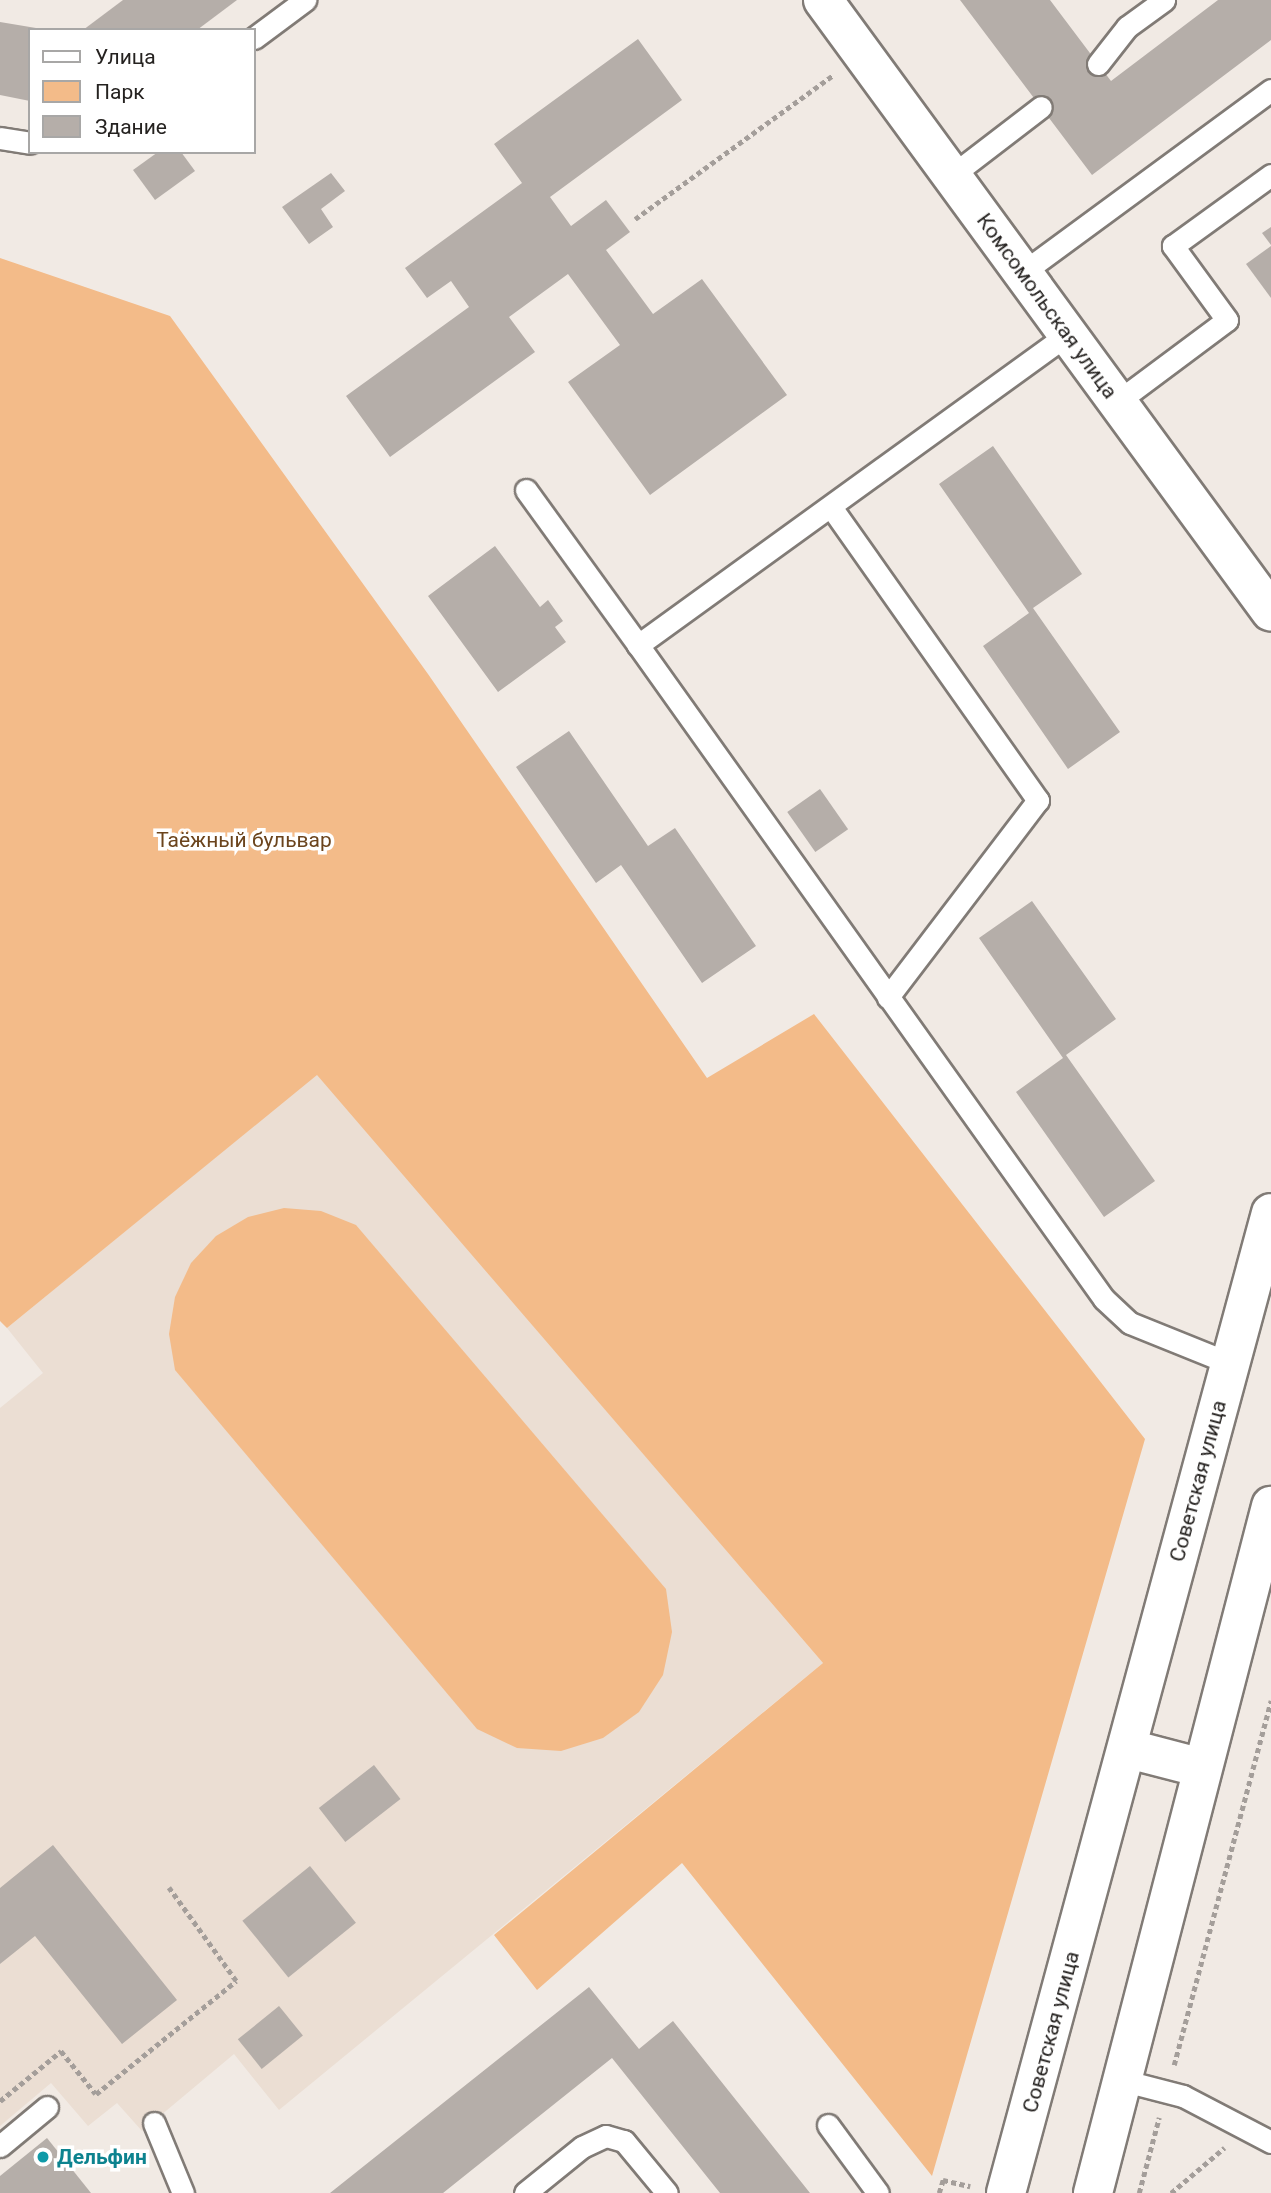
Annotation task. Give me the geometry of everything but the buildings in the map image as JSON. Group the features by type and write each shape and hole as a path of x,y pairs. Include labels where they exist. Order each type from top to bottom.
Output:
{"street":[{"name":"Комсомольская улица","path":"823,0 1271,612"},
{"name":"Советская улица","path":"991,2190 1129,1749 1229,1363 1271,1213"},
{"path":"1093,2193 1271,1506"},
{"path":"1129,1749 1202,1768"}],"lane":[{"path":"256,37 306,0"},
{"path":"1098,64 1127,27 1164,0"},
{"path":"1022,273 1271,90"},
{"path":"951,176 1041,107"},
{"path":"0,138 28,143"},
{"path":"1117,402 1227,320 1174,246 1271,175"},
{"path":"638,645 1068,334"},
{"path":"526,490 1104,1299 1130,1323 1229,1363"},
{"path":"831,507 1038,800 888,997"},
{"path":"1121,2080 1166,2092 1271,2142"},
{"path":"0,2146 47,2107"},
{"path":"154,2123 183,2193"},
{"path":"828,2125 878,2193"},
{"path":"525,2193 582,2147 606,2136 624,2141 667,2193"}],"path":[{"path":"635,219 862,54"},
{"path":"1139,2193 1271,1701"},
{"path":"0,2101 61,2050 96,2094 236,1981 169,1888"},
{"path":"939,2193 943,2180 991,2190"}],"shaded area":[{"path":"317,1074 823,1663 279,2110 234,2054 142,2131 117,2103 88,2126 51,2083 0,2126 0,1408 43,1373 7,1328"}],"green space":[{"name":"Таёжный бульвар","path":"0,258 170,316 428,674 707,1078 814,1014 1145,1439 932,2176 682,1863 537,1990 494,1935 823,1663 317,1075 7,1328 0,1321"},
{"path":"284,1208 321,1211 356,1225 666,1589 672,1632 663,1675 639,1712 603,1738 561,1751 517,1748 477,1729 175,1370 169,1334 175,1297 191,1263 216,1236 248,1217"}],"place":[{"name":"Дельфин","path":"43,2157"}]}
